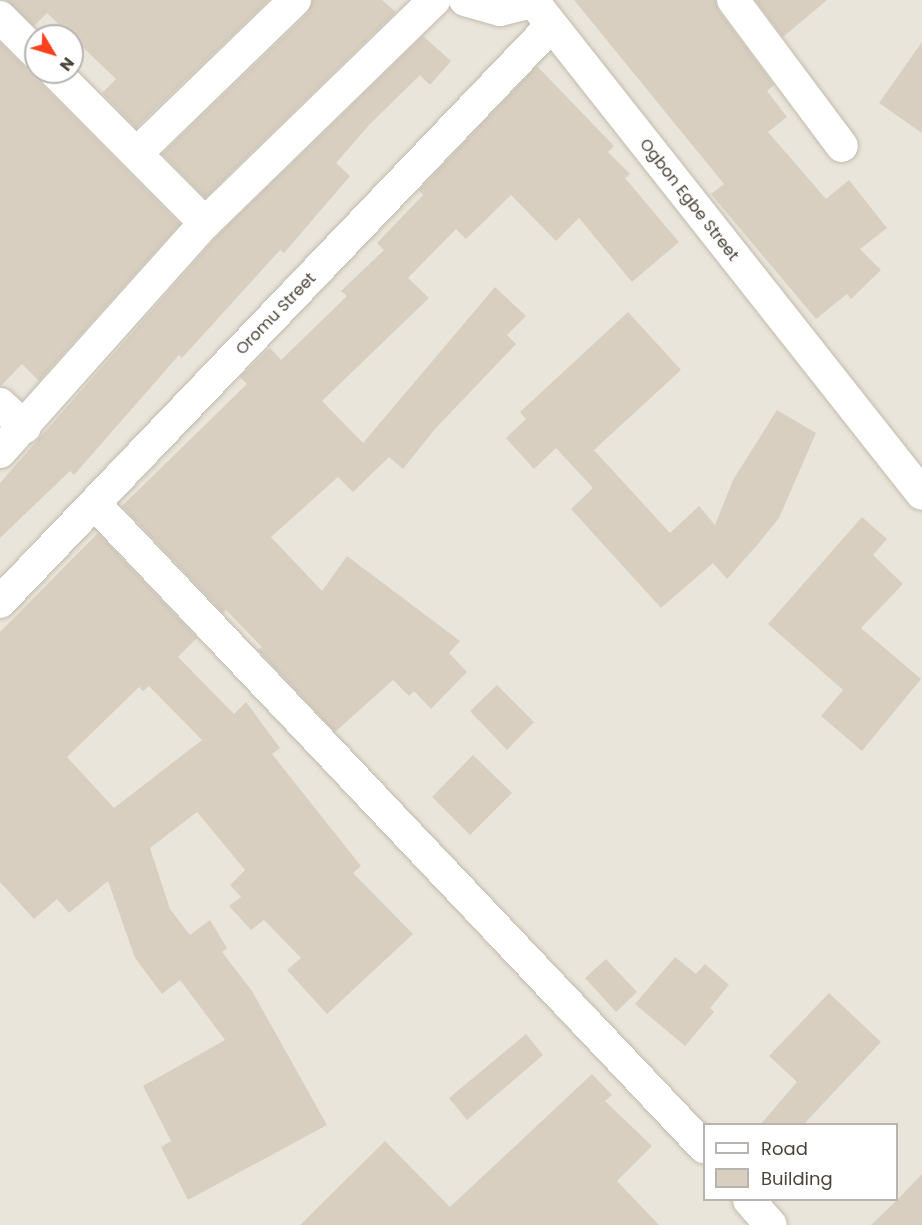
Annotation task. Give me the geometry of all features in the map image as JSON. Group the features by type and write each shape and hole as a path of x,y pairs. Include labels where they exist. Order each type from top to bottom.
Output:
{"street":[{"path":"137,153 295,0"},
{"path":"0,452 25,427 205,223 434,0"},
{"path":"465,0 500,10 539,9"},
{"path":"733,0 842,146"},
{"name":"Ogbon Egbe Street","path":"539,9 915,484"},
{"name":"Oromu Street","path":"0,602 95,504 539,9"},
{"path":"0,17 24,41"},
{"path":"68,84 205,223"},
{"path":"0,404 25,427"},
{"path":"95,504 566,997 703,1145"},
{"path":"750,1201 771,1225"}],"shaded area":[{"path":"0,0 922,0 922,1225 0,1225"}],"building":[{"path":"5,0 269,0 136,128 102,93 116,79 84,48 84,24 58,24 47,13 36,24 32,24"},
{"path":"312,0 382,0 396,12 205,198 162,154 308,13"},
{"path":"574,0 715,0 719,11 774,85 767,91 787,117 768,132 826,199 849,180 887,228 860,249 881,270 851,299 847,294 816,319 711,194 724,184"},
{"path":"755,0 827,0 783,37"},
{"path":"423,36 451,61 430,85 420,75 370,124 336,163 350,176 284,253 280,250 182,358 179,355 74,475 70,471 0,538 0,483 218,235"},
{"path":"0,42 24,66 24,84 42,84 180,224 39,381 22,364 0,387"},
{"path":"922,42 922,133 879,103"},
{"path":"537,66 614,146 608,152 630,174 625,178 679,242 632,282 579,218 556,241 511,195 466,239 456,229 408,278 429,298 322,401 363,443 495,287 526,316 507,335 516,344 435,429 403,469 389,457 353,492 338,477 271,537 322,591 347,556 460,641 449,653 467,672 431,709 414,691 409,696 393,680 335,732 258,650 262,647 226,610 223,613 122,506 247,384 240,377 270,348 281,360 347,296 341,291 384,250 377,243 423,195 419,190"},
{"path":"628,312 681,370 594,450 670,533 699,506 715,525 733,480 777,410 816,433 779,518 727,579 713,563 661,608 571,509 593,488 556,448 534,469 506,438 526,419 520,412"},
{"path":"862,517 887,539 873,555 903,584 861,628 921,679 862,751 821,716 843,690 768,624"},
{"path":"98,533 197,638 178,657 234,714 246,702 280,748 272,754 361,866 353,873 413,934 327,1014 287,970 301,958 264,920 251,930 229,906 241,897 230,885 245,870 197,812 150,848 170,909 190,935 210,920 227,948 222,952 252,991 327,1125 188,1200 161,1147 171,1141 143,1086 225,1040 180,980 162,994 135,958 108,881 69,913 57,899 34,919 0,882 0,632","holes":["149,686 202,740 114,808 67,757 139,687 143,691"]},
{"path":"497,685 534,722 507,750 470,711"},
{"path":"473,755 512,793 470,835 432,797"},
{"path":"675,957 696,974 705,964 729,985 710,1008 714,1012 685,1046 635,1004"},
{"path":"606,959 637,992 616,1012 585,978"},
{"path":"829,993 881,1042 805,1123 762,1123 797,1082 769,1056"},
{"path":"526,1034 543,1055 467,1120 449,1098"},
{"path":"592,1074 612,1095 605,1101 652,1146 617,1181 659,1225 300,1225 385,1141 450,1207"},
{"path":"922,1174 922,1225 871,1225 898,1201"}]}
